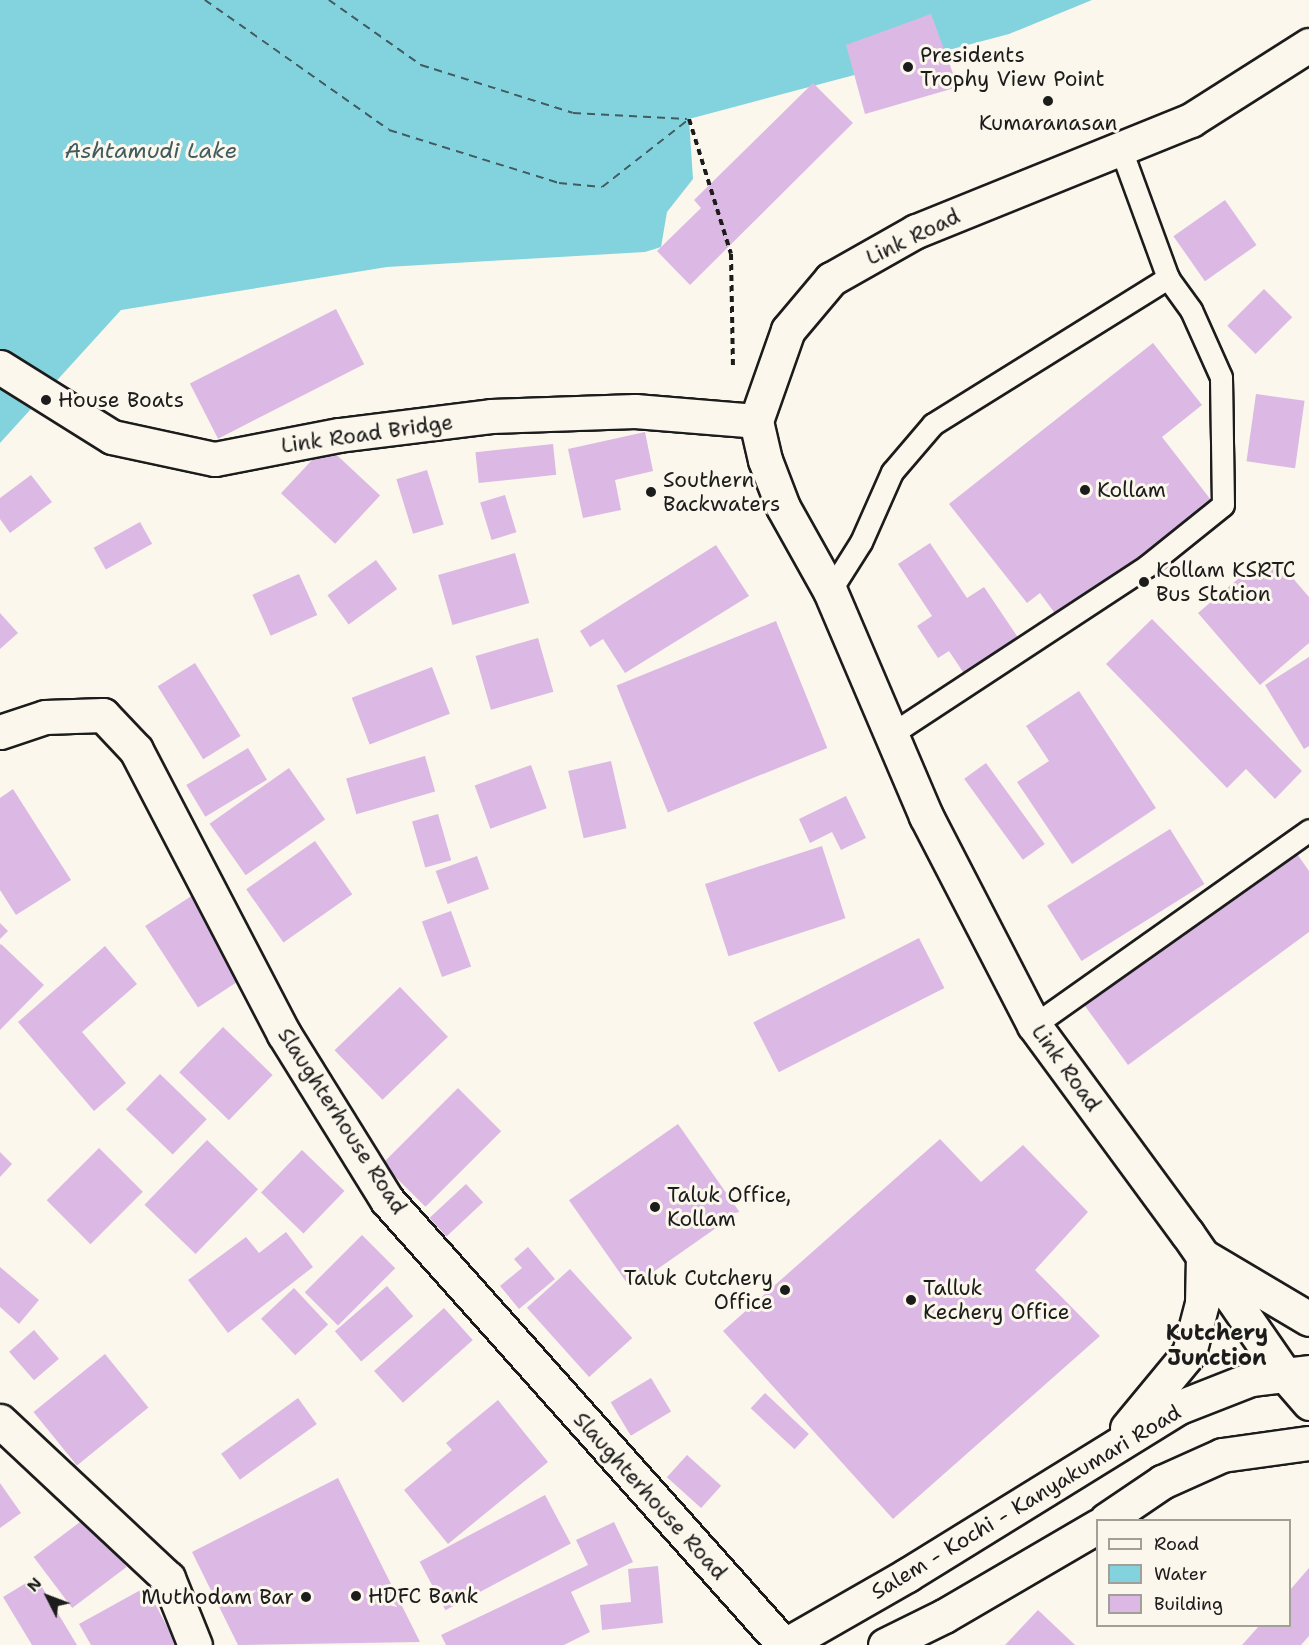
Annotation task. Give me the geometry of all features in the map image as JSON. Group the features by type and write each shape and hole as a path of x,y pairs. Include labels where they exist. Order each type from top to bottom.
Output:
{"main road":[{"name":"Link Road","path":"756,421 788,330 831,279 916,231 1191,120 1309,45"},
{"name":"Link Road Bridge","path":"0,367 112,437 215,459 339,435 491,416 635,411 756,421"},
{"path":"756,421 765,460 783,507 830,591"},
{"name":"Link Road","path":"830,591 893,733 926,816 1034,1025 1203,1256 1297,1374 1309,1403"},
{"name":"Slaughterhouse Road","path":"0,732 45,717 103,715 136,750 284,1034 387,1200 784,1645"},
{"path":"1111,1448 1189,1353 1202,1303 1203,1256 1309,1318"},
{"name":"Salem - Kochi - Kanyakumari Road","path":"784,1645 907,1575 1177,1408 1251,1379 1297,1374"},
{"path":"0,1421 168,1578 195,1645"},
{"path":"1109,1519 1162,1482 1222,1455 1309,1443"},
{"path":"885,1645 944,1616 1096,1527"}],"lane":[{"path":"893,733 1147,566 1223,505 1221,377 1191,309 1168,278 1120,147"},
{"path":"830,591 861,542 892,472 933,423 1168,278"},
{"path":"1034,1025 1309,830"}],"path":[{"path":"688,119 731,254 733,369 756,421"}],"water":[{"name":"Ashtamudi Lake","path":"0,0 1092,0 1009,34 689,119 693,179 667,212 661,247 645,252 387,267 121,310 0,443"}],"building":[{"path":"931,14 958,87 865,114 846,45"},
{"path":"813,83 853,123 690,285 657,251 701,208 694,200"},
{"path":"1225,200 1257,245 1205,281 1173,236"},
{"path":"1264,289 1292,317 1256,354 1227,326"},
{"path":"336,309 364,364 218,439 190,383"},
{"name":"Kollam","path":"1153,343 1202,405 1162,437 1211,500 1059,619 1040,593 1027,603 949,504"},
{"path":"1256,394 1305,401 1295,468 1247,461"},
{"path":"645,432 653,471 615,480 621,510 583,518 568,449"},
{"path":"553,444 556,475 479,483 475,452"},
{"path":"326,445 380,495 335,544 281,493"},
{"path":"427,470 444,525 413,534 396,479"},
{"path":"31,475 52,502 10,533 0,519 0,498"},
{"path":"505,495 516,532 492,540 480,503"},
{"path":"140,522 152,544 106,570 94,548"},
{"path":"930,543 967,598 984,587 1021,642 967,678 949,651 938,658 917,626 932,616 898,564"},
{"path":"716,545 749,596 625,673 603,639 590,647 580,631"},
{"path":"515,553 529,603 452,625 438,575"},
{"path":"376,560 397,589 349,624 327,595"},
{"path":"1279,562 1309,597 1309,643 1260,685 1198,613 1253,566 1262,576"},
{"path":"299,574 317,615 271,636 252,595"},
{"path":"0,613 18,633 0,649"},
{"path":"1152,619 1302,771 1275,799 1246,769 1227,788 1106,664"},
{"path":"776,621 827,748 668,812 617,685"},
{"path":"538,638 553,692 491,710 476,656"},
{"path":"1309,657 1309,746 1304,749 1265,685"},
{"path":"195,663 241,736 203,759 158,686"},
{"path":"432,667 450,714 370,744 352,698"},
{"path":"1079,691 1156,808 1072,864 1017,782 1049,761 1026,726"},
{"path":"248,748 267,780 205,817 186,785"},
{"path":"425,756 435,792 356,814 346,779"},
{"path":"611,761 627,828 584,838 568,771"},
{"path":"986,763 1045,844 1023,860 964,779"},
{"path":"531,765 547,808 490,829 475,786"},
{"path":"289,768 325,820 246,875 210,824"},
{"path":"13,789 71,880 16,915 0,890 0,798"},
{"path":"846,796 866,838 841,850 832,832 810,843 799,819"},
{"path":"438,814 451,860 425,868 412,821"},
{"path":"1170,829 1204,884 1081,961 1047,906"},
{"path":"315,841 352,894 283,942 246,889"},
{"path":"822,846 845,918 729,956 705,884"},
{"path":"1295,851 1309,871 1309,932 1128,1065 1085,1006"},
{"path":"477,856 489,889 448,904 436,871"},
{"path":"193,895 246,976 198,1007 145,926"},
{"path":"451,911 471,966 442,977 422,922"},
{"path":"0,923 8,931 0,939"},
{"path":"919,938 944,988 779,1072 753,1022"},
{"path":"0,945 44,985 0,1030"},
{"path":"105,946 137,984 82,1032 126,1083 94,1111 18,1022"},
{"path":"400,987 448,1037 382,1100 335,1050"},
{"path":"223,1027 273,1075 229,1120 179,1072"},
{"path":"160,1074 207,1119 173,1154 126,1109"},
{"path":"458,1088 501,1131 425,1207 382,1164"},
{"name":"Taluk Office, Kollam","path":"678,1124 739,1212 630,1288 569,1200"},
{"name":"Talluk Kechery Office","path":"940,1139 981,1182 1023,1145 1088,1212 1035,1270 1100,1336 893,1519 723,1331"},
{"path":"207,1140 258,1189 196,1254 144,1205"},
{"path":"99,1148 143,1192 91,1244 47,1200"},
{"path":"302,1150 344,1191 303,1233 261,1192"},
{"path":"0,1152 12,1164 0,1177"},
{"path":"466,1184 483,1202 446,1236 429,1218"},
{"path":"286,1232 313,1267 228,1333 188,1280 246,1237 259,1253"},
{"path":"362,1235 395,1268 338,1326 305,1292"},
{"path":"528,1247 555,1279 519,1309 500,1286 522,1268 514,1259"},
{"path":"0,1267 39,1300 19,1324 0,1307"},
{"path":"570,1269 632,1338 589,1377 527,1308"},
{"path":"387,1286 413,1316 361,1361 335,1331"},
{"path":"294,1288 328,1325 295,1355 261,1319"},
{"path":"444,1308 473,1340 403,1403 374,1371"},
{"path":"34,1330 59,1359 34,1380 9,1352"},
{"path":"105,1354 148,1408 77,1466 34,1412"},
{"path":"651,1378 671,1411 631,1436 611,1402"},
{"path":"765,1393 809,1434 795,1449 751,1408"},
{"path":"298,1398 317,1424 240,1480 221,1454"},
{"path":"498,1400 548,1462 448,1544 404,1490 452,1450 446,1443"},
{"path":"687,1455 721,1486 701,1508 667,1477"},
{"name":"Muthodam Bar","path":"338,1478 420,1642 238,1645 192,1552"},
{"path":"0,1483 21,1513 0,1528"},
{"path":"545,1495 571,1544 445,1610 420,1562"},
{"path":"88,1516 127,1567 72,1608 34,1557"},
{"path":"614,1522 633,1562 571,1592 590,1632 564,1645 446,1645 441,1635 588,1565 576,1540"},
{"path":"658,1566 663,1623 602,1630 600,1605 631,1602 628,1569"},
{"path":"1309,1568 1309,1636 1301,1645 1242,1645 1258,1627 1291,1627 1291,1589"},
{"path":"36,1577 77,1645 32,1645 3,1597"},
{"path":"146,1587 177,1645 91,1645 79,1624"},
{"path":"1038,1610 1075,1645 1005,1645"}],"ferry route":[{"path":"205,0 389,130 559,183 602,187 689,119"},
{"path":"329,0 421,65 573,113 687,119"}],"place":[{"name":"Presidents Trophy View Point","path":"908,67"},
{"name":"Kumaranasan","path":"1048,101"},
{"name":"House Boats","path":"46,400"},
{"name":"Kollam","path":"1085,490"},
{"name":"Southern Backwaters","path":"651,492"},
{"name":"Kollam KSRTC Bus Station","path":"1144,582"},
{"name":"Taluk Office, Kollam","path":"655,1207"},
{"name":"Taluk Cutchery Office","path":"785,1290"},
{"name":"Talluk Kechery Office","path":"911,1300"},
{"name":"HDFC Bank","path":"356,1596"},
{"name":"Muthodam Bar","path":"306,1597"}],"district":[{"name":"Kutchery Junction","path":"1217,1344"}]}
